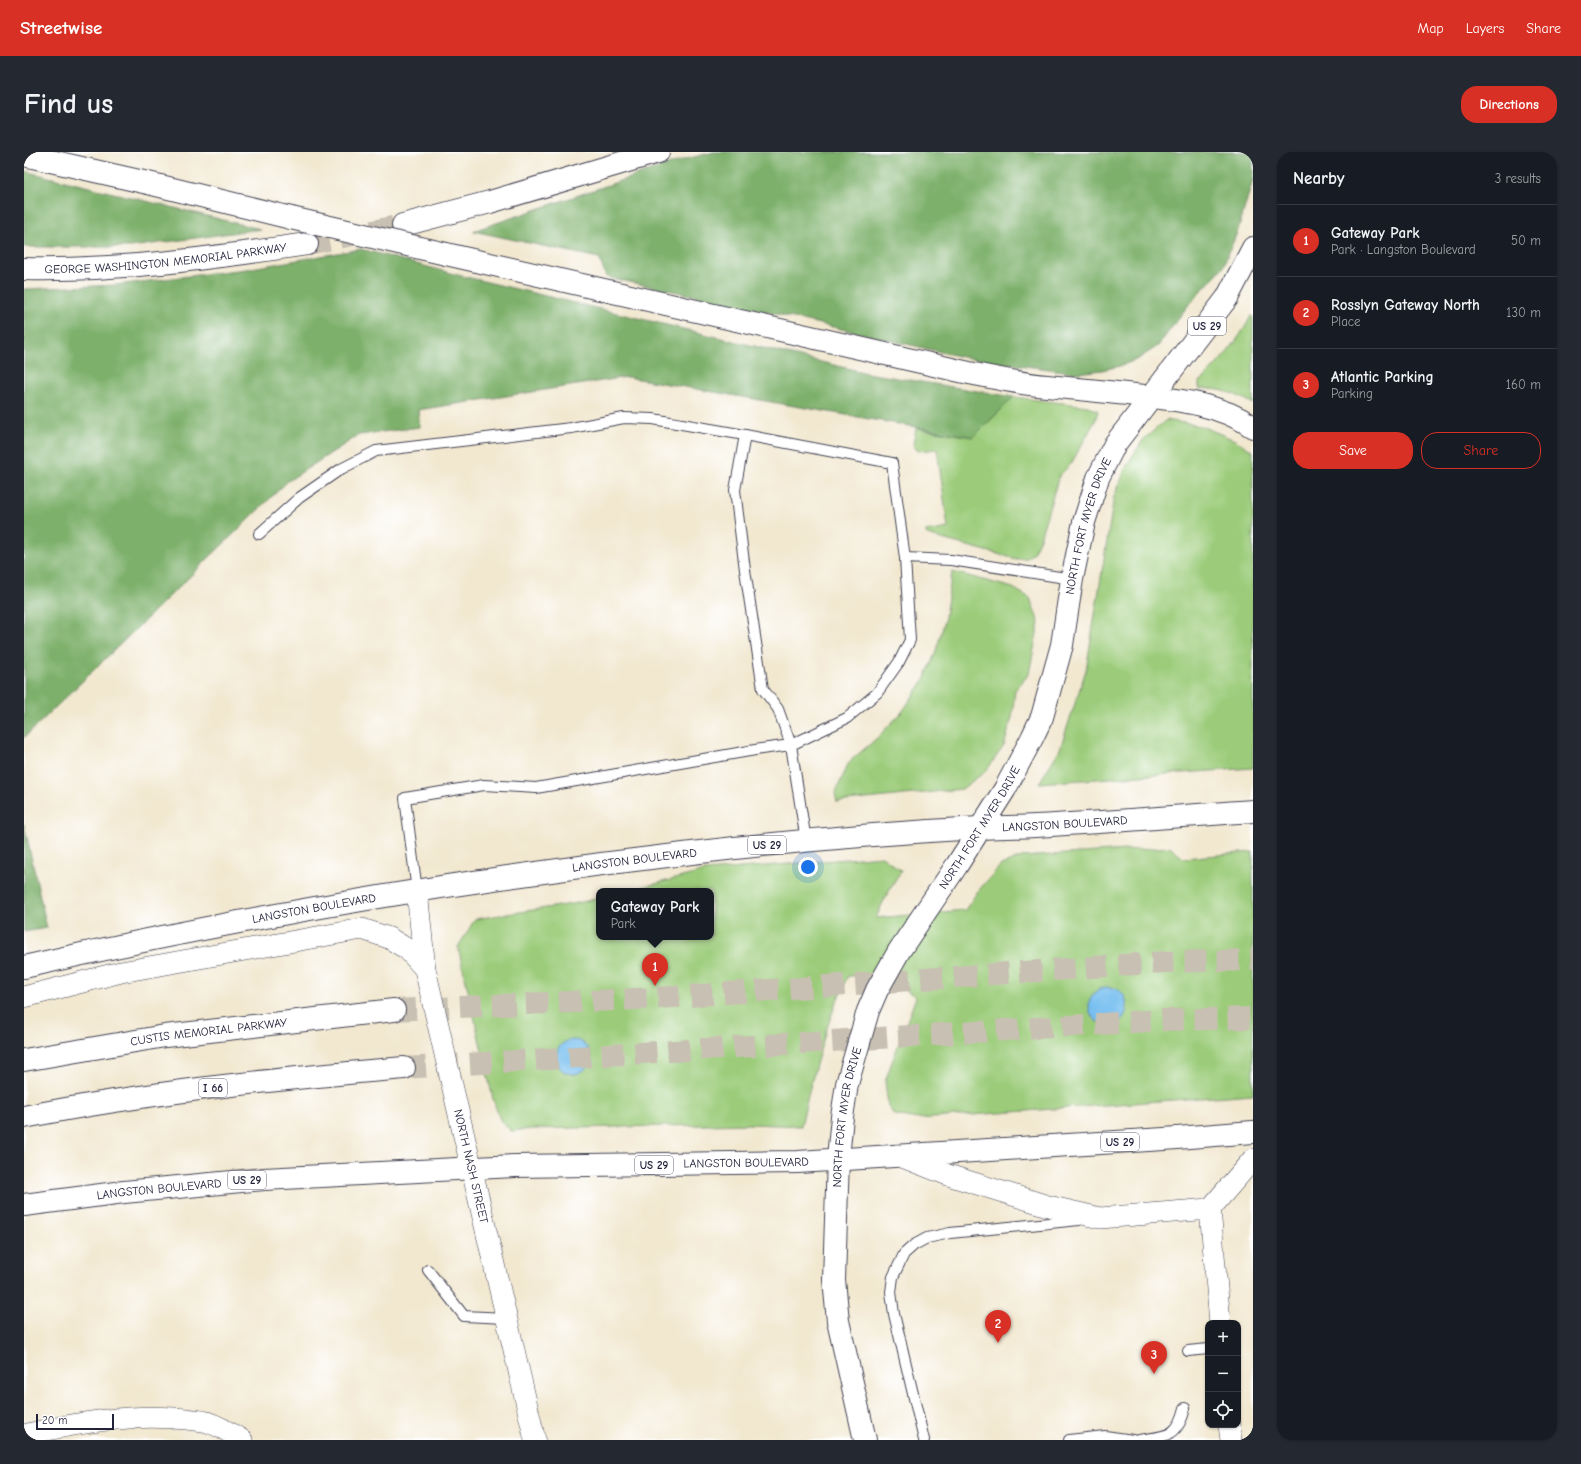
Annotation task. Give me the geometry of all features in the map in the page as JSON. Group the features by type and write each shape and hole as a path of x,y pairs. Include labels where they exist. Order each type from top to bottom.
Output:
{"main road":[{"path":"403,225 490,202 658,152"},
{"path":"24,155 446,254 969,373 1046,386 1150,396 1186,402 1219,410 1246,422 1253,427"},
{"name":"GEORGE WASHINGTON MEMORIAL PARKWAY","path":"24,269 121,267 215,257 307,244"},
{"name":"NORTH FORT MYER DRIVE","path":"865,1440 846,1362 838,1321 834,1280 838,1158 847,1084 864,1025 877,990 899,951 957,865 1020,763 1042,716 1062,645 1072,579 1084,522 1098,478 1115,444 1150,396 1206,327 1227,298 1253,248"},
{"name":"LANGSTON BOULEVARD","path":"24,967 180,933 417,891 555,870 806,841 980,828 1034,826 1253,811"},
{"name":"CUSTIS MEMORIAL PARKWAY","path":"24,1060 165,1036 394,1010"},
{"name":"I 66","path":"24,1117 78,1106 195,1090 312,1076 404,1068"},
{"name":"LANGSTON BOULEVARD","path":"24,1205 124,1192 264,1179 516,1166 798,1162 838,1158 1141,1141 1253,1132"}],"street":[{"name":"NORTH NASH STREET","path":"417,891 425,969 535,1440"},
{"path":"24,997 121,972 362,929 389,938 407,949 425,969"},
{"path":"896,1155 969,1181 1048,1206 1100,1218 1210,1209 1253,1159"},
{"path":"1210,1209 1220,1320"},
{"path":"24,1435 74,1424 123,1419 168,1417 206,1421 225,1429 242,1440"},
{"path":"1229,1428 1231,1440"}],"lane":[{"path":"259,534 299,498 341,470 376,451 571,428 624,418 653,419 745,434 892,463 905,558 910,640 899,662 877,693 847,718 791,745 536,788 484,785 405,798 417,891"},
{"path":"745,434 735,490 745,570 763,689 778,709 791,745 806,841"},
{"path":"905,558 951,560 1072,579"},
{"path":"924,1440 894,1314 891,1292 893,1276 904,1254 914,1245 927,1238 950,1233 1100,1218"},
{"path":"428,1270 464,1316 506,1318"},
{"path":"1188,1351 1205,1349"},
{"path":"1139,1440 1169,1435 1180,1425 1185,1408"},
{"path":"1069,1440 1106,1436 1133,1440"}],"green space":[{"path":"714,152 1253,152 1253,180 1238,230 1223,267 1186,308 1158,346 1138,359 1120,366 1078,373 967,358 720,301 606,277 599,258 473,231 682,160"},
{"path":"24,171 260,229 131,247 24,247"},
{"path":"361,249 458,275 867,373 1014,397 973,437 627,377 418,410 420,427 359,435 288,481 24,738 24,289 116,285 246,269"},
{"path":"1251,316 1253,316 1253,404 1241,397 1220,390 1199,389 1199,382 1228,351"},
{"path":"1014,397 1088,406 1098,411 1095,421 1071,464 1059,476 1039,541 1033,553 1027,558 1016,559 927,535 925,532 948,528 937,449 918,451 913,445 916,428 973,437"},
{"path":"1166,420 1201,426 1235,440 1253,451 1253,768 1039,783 1060,749 1086,670 1114,497 1127,465 1143,440"},
{"path":"952,572 1013,588 1030,598 1039,623 1029,674 1015,690 1012,717 1004,746 986,771 962,789 837,802 835,794 849,762 876,739 902,712 924,680 935,654 944,623"},
{"path":"24,824 47,928 24,932"},
{"path":"1170,847 1183,858 1253,852 1253,1094 919,1119 894,1115 888,1106 885,1081 916,997 883,975 848,976 826,1030 801,1126 749,1124 533,1129 511,1131 500,1120 493,1099 458,947 475,919 578,903 596,899 596,940 714,940 714,888 639,888 706,871 882,856 901,871 884,900 876,918 965,910 978,891 1001,865 1022,857"}],"water":[{"path":"1104,987 1112,987 1119,990 1124,995 1127,1006 1124,1017 1119,1022 1112,1025 1104,1025 1097,1022 1092,1017 1089,1010 1089,1002 1092,995 1097,990"},
{"path":"573,1040 585,1045 590,1057 585,1069 573,1074 561,1069 556,1057 561,1045"}],"tunnel":[{"path":"307,244 403,225"},
{"path":"394,1010 658,998 1165,962 1253,960"},
{"path":"404,1068 1164,1020 1253,1018"}],"place":[{"name":"Gateway Park","path":"655,986"},
{"name":"Rosslyn Gateway North","path":"998,1343"},
{"name":"Atlantic Parking","path":"1154,1374"}]}
